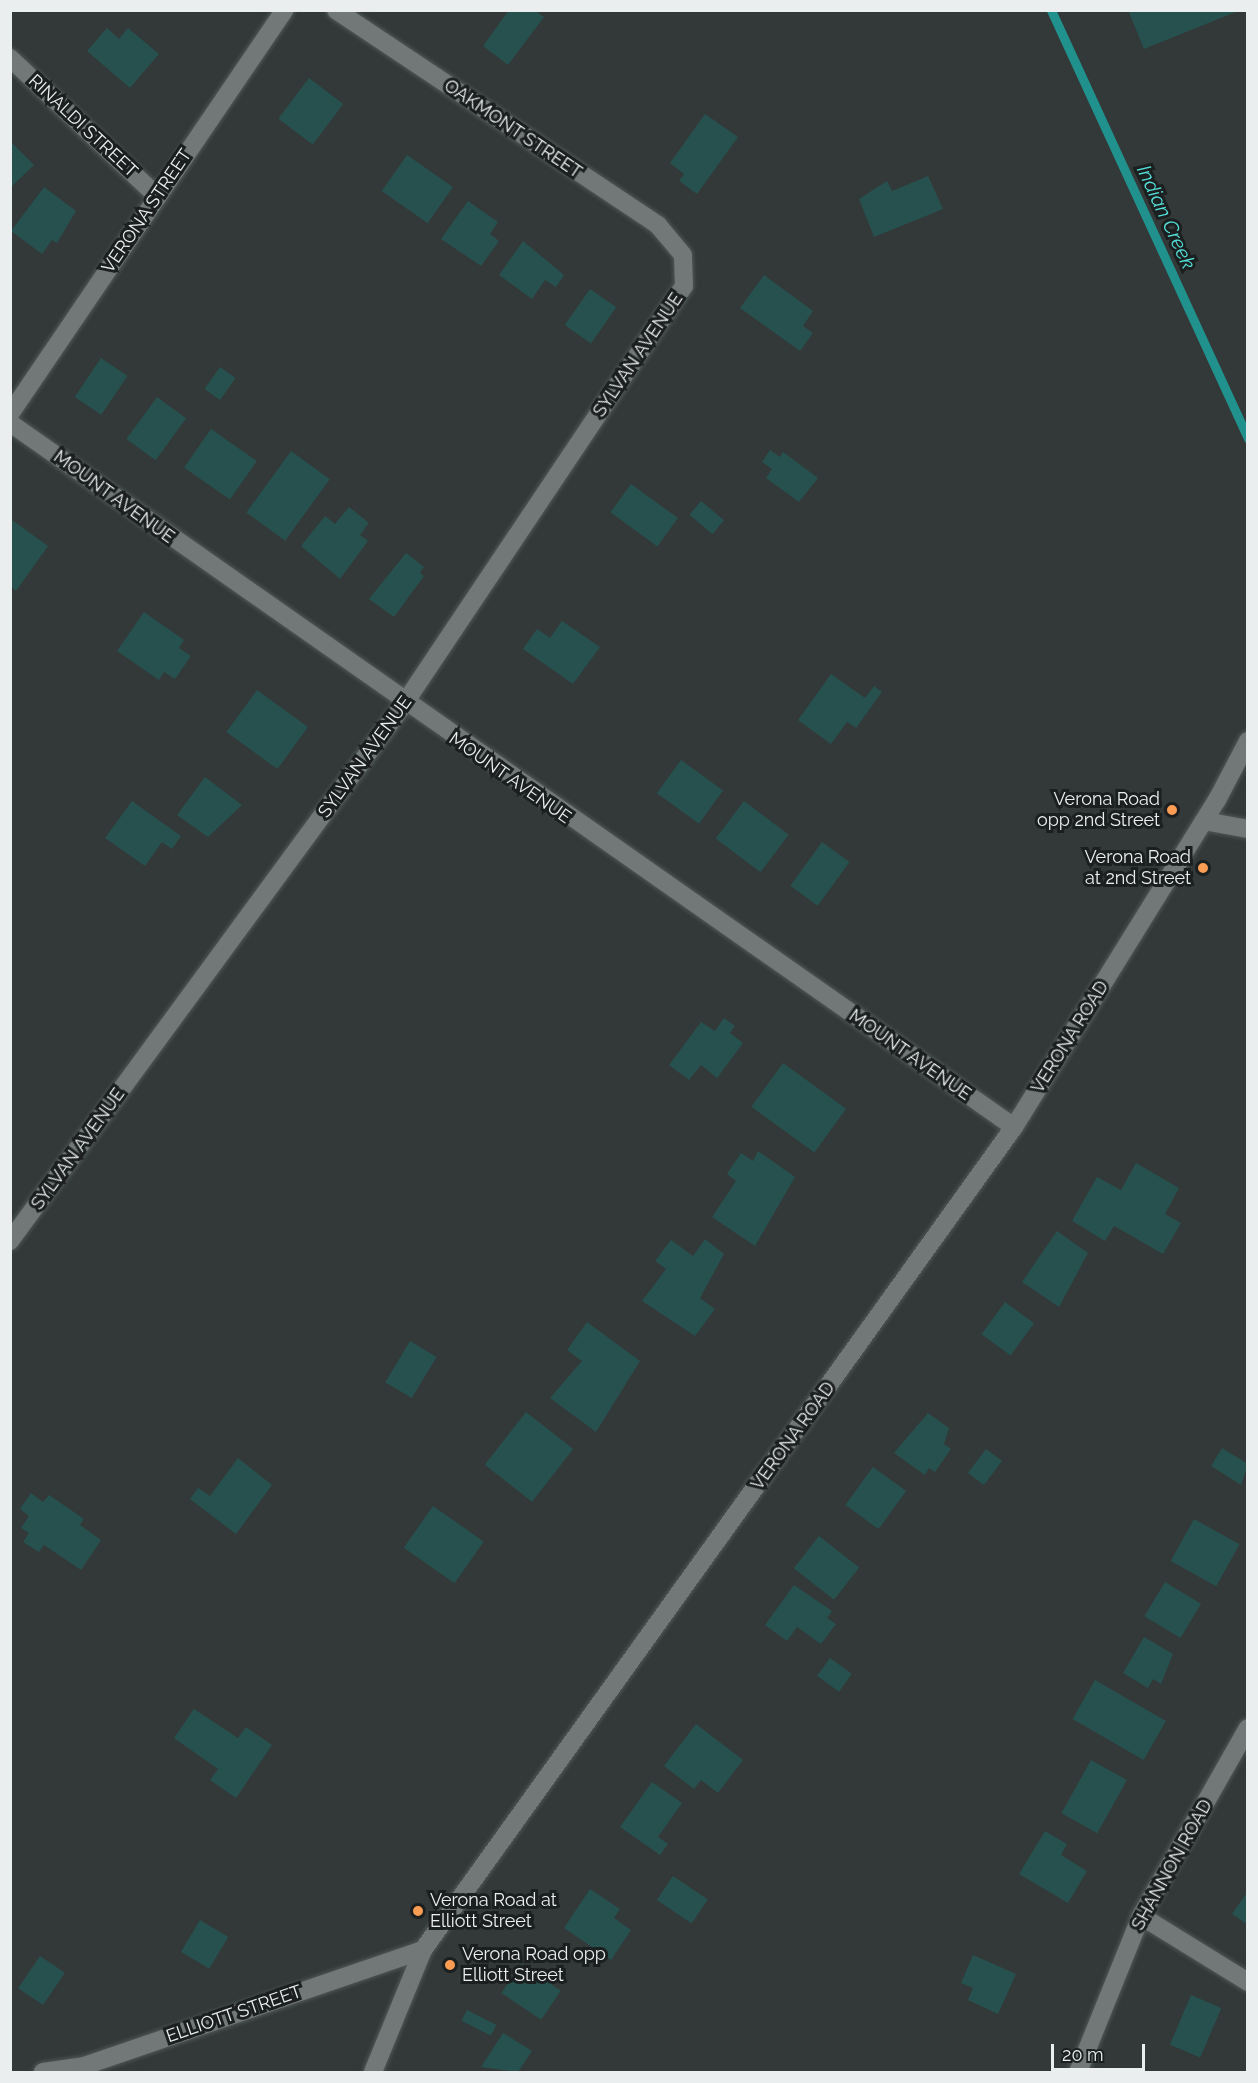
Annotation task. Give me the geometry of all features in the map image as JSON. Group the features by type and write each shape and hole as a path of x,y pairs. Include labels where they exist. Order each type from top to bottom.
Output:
{"street":[{"name":"VERONA STREET","path":"10,414 156,195 285,10"},
{"name":"OAKMONT STREET","path":"336,10 658,225 682,255"},
{"name":"RINALDI STREET","path":"10,58 156,195"},
{"name":"SYLVAN AVENUE","path":"10,1241 404,704 684,286 682,255"},
{"name":"MOUNT AVENUE","path":"10,423 404,704 1014,1127"},
{"name":"VERONA ROAD","path":"373,2073 423,1950 1014,1127 1217,800 1241,768 1248,741"},
{"path":"1204,821 1248,829"},
{"name":"SHANNON ROAD","path":"1078,2073 1141,1916 1248,1728"},
{"path":"1141,1916 1248,1982"},
{"name":"ELLIOTT STREET","path":"43,2073 84,2066 423,1950"}],"building":[{"path":"509,10 534,10 544,17 508,65 483,46"},
{"path":"1128,10 1238,10 1238,11 1144,49"},
{"path":"107,28 119,39 128,28 159,54 130,88 87,51"},
{"path":"309,78 343,104 313,145 278,119"},
{"path":"705,114 738,137 697,194 679,181 684,174 670,163"},
{"path":"10,141 34,165 10,188"},
{"path":"407,155 453,187 428,223 382,191"},
{"path":"928,176 943,209 874,237 859,199 887,181 892,191"},
{"path":"44,187 76,211 57,243 52,240 42,254 11,231"},
{"path":"468,201 498,222 490,234 499,241 481,266 441,239"},
{"path":"523,241 564,275 556,287 545,280 532,299 499,275"},
{"path":"764,275 813,311 803,326 813,333 800,351 740,308"},
{"path":"590,289 616,307 591,343 565,325"},
{"path":"101,358 128,376 101,415 75,397"},
{"path":"220,367 236,378 220,400 205,389"},
{"path":"157,397 186,418 156,460 126,439"},
{"path":"211,429 257,461 230,500 184,468"},
{"path":"770,450 780,457 783,452 818,478 799,502 766,478 772,469 762,462"},
{"path":"291,451 330,479 285,541 246,512"},
{"path":"631,484 678,518 657,546 610,512"},
{"path":"701,501 724,520 712,534 689,515"},
{"path":"349,507 369,523 360,535 368,541 340,579 301,546 325,516 335,524"},
{"path":"12,520 48,546 16,591 10,586"},
{"path":"406,553 424,567 420,573 424,576 394,617 369,599"},
{"path":"144,612 184,640 179,648 191,656 175,679 164,672 159,680 117,651"},
{"path":"562,621 600,647 573,684 523,649 537,629 550,638"},
{"path":"831,674 865,698 874,686 882,692 856,728 847,722 831,744 798,720"},
{"path":"257,690 308,727 277,769 226,732"},
{"path":"681,760 723,791 699,824 657,793"},
{"path":"205,777 242,805 208,837 177,815"},
{"path":"132,801 181,836 172,849 162,842 145,866 105,838"},
{"path":"744,801 789,835 760,872 716,839"},
{"path":"822,842 850,862 818,906 790,886"},
{"path":"724,1018 735,1026 730,1033 743,1043 717,1078 701,1065 689,1080 669,1065 701,1022 715,1031"},
{"path":"783,1063 846,1109 814,1153 751,1107"},
{"path":"758,1151 795,1177 755,1246 712,1217 736,1181 727,1174 741,1153 753,1161"},
{"path":"1136,1163 1179,1188 1165,1214 1181,1223 1163,1254 1114,1226 1105,1241 1072,1221 1097,1177 1121,1190"},
{"path":"1057,1231 1088,1253 1059,1307 1022,1282"},
{"path":"705,1239 724,1254 700,1298 715,1309 695,1336 642,1301 666,1269 655,1261 671,1240 693,1256"},
{"path":"1005,1302 1034,1323 1011,1356 981,1334"},
{"path":"587,1322 640,1361 596,1432 550,1398 582,1361 567,1350"},
{"path":"410,1341 437,1357 412,1398 385,1382"},
{"path":"526,1412 573,1449 532,1502 485,1465"},
{"path":"928,1413 949,1428 944,1444 951,1449 935,1472 929,1468 925,1475 894,1453"},
{"path":"1222,1448 1248,1464 1241,1485 1211,1466"},
{"path":"986,1449 1002,1461 984,1485 968,1473"},
{"path":"238,1458 272,1485 236,1534 190,1499 198,1488 210,1496"},
{"path":"873,1467 906,1491 879,1529 845,1505"},
{"path":"31,1493 43,1502 49,1495 84,1519 80,1525 101,1540 81,1570 44,1545 39,1552 23,1542 29,1533 21,1528 29,1516 20,1509"},
{"path":"433,1506 484,1542 455,1583 404,1548"},
{"path":"1194,1519 1239,1544 1216,1586 1171,1561"},
{"path":"819,1536 859,1567 834,1600 794,1568"},
{"path":"1165,1582 1201,1604 1180,1638 1144,1616"},
{"path":"794,1585 832,1611 827,1618 836,1624 821,1644 797,1627 787,1641 765,1625"},
{"path":"1144,1637 1173,1654 1161,1684 1153,1679 1148,1688 1123,1673"},
{"path":"830,1658 852,1674 839,1692 817,1676"},
{"path":"1095,1680 1166,1721 1144,1760 1072,1719"},
{"path":"194,1709 238,1738 246,1727 272,1745 236,1798 210,1780 218,1769 174,1738"},
{"path":"696,1724 743,1760 718,1793 701,1780 694,1789 664,1766"},
{"path":"1091,1760 1127,1780 1097,1833 1061,1813"},
{"path":"652,1782 682,1803 658,1837 668,1844 660,1855 620,1827"},
{"path":"1045,1831 1067,1844 1061,1855 1087,1871 1068,1903 1019,1874"},
{"path":"673,1876 708,1899 692,1924 657,1900"},
{"path":"590,1889 620,1909 614,1918 631,1930 611,1960 564,1928"},
{"path":"1248,1891 1248,1925 1232,1914"},
{"path":"200,1920 228,1937 209,1969 181,1952"},
{"path":"973,1955 1016,1974 998,2014 968,2000 973,1988 961,1983"},
{"path":"40,1956 65,1973 43,2005 18,1988"},
{"path":"521,1964 561,1991 541,2020 501,1993"},
{"path":"1191,1995 1221,2008 1200,2058 1170,2045"},
{"path":"467,2010 496,2025 491,2036 462,2021"},
{"path":"503,2033 532,2051 518,2072 481,2067"}],"waterway":[{"name":"Indian Creek","path":"1051,10 1248,439"}],"place":[{"name":"Verona Road opp 2nd Street","path":"1172,810"},
{"name":"Verona Road at 2nd Street","path":"1203,868"},
{"name":"Verona Road at Elliott Street","path":"418,1911"},
{"name":"Verona Road opp Elliott Street","path":"450,1965"}]}
